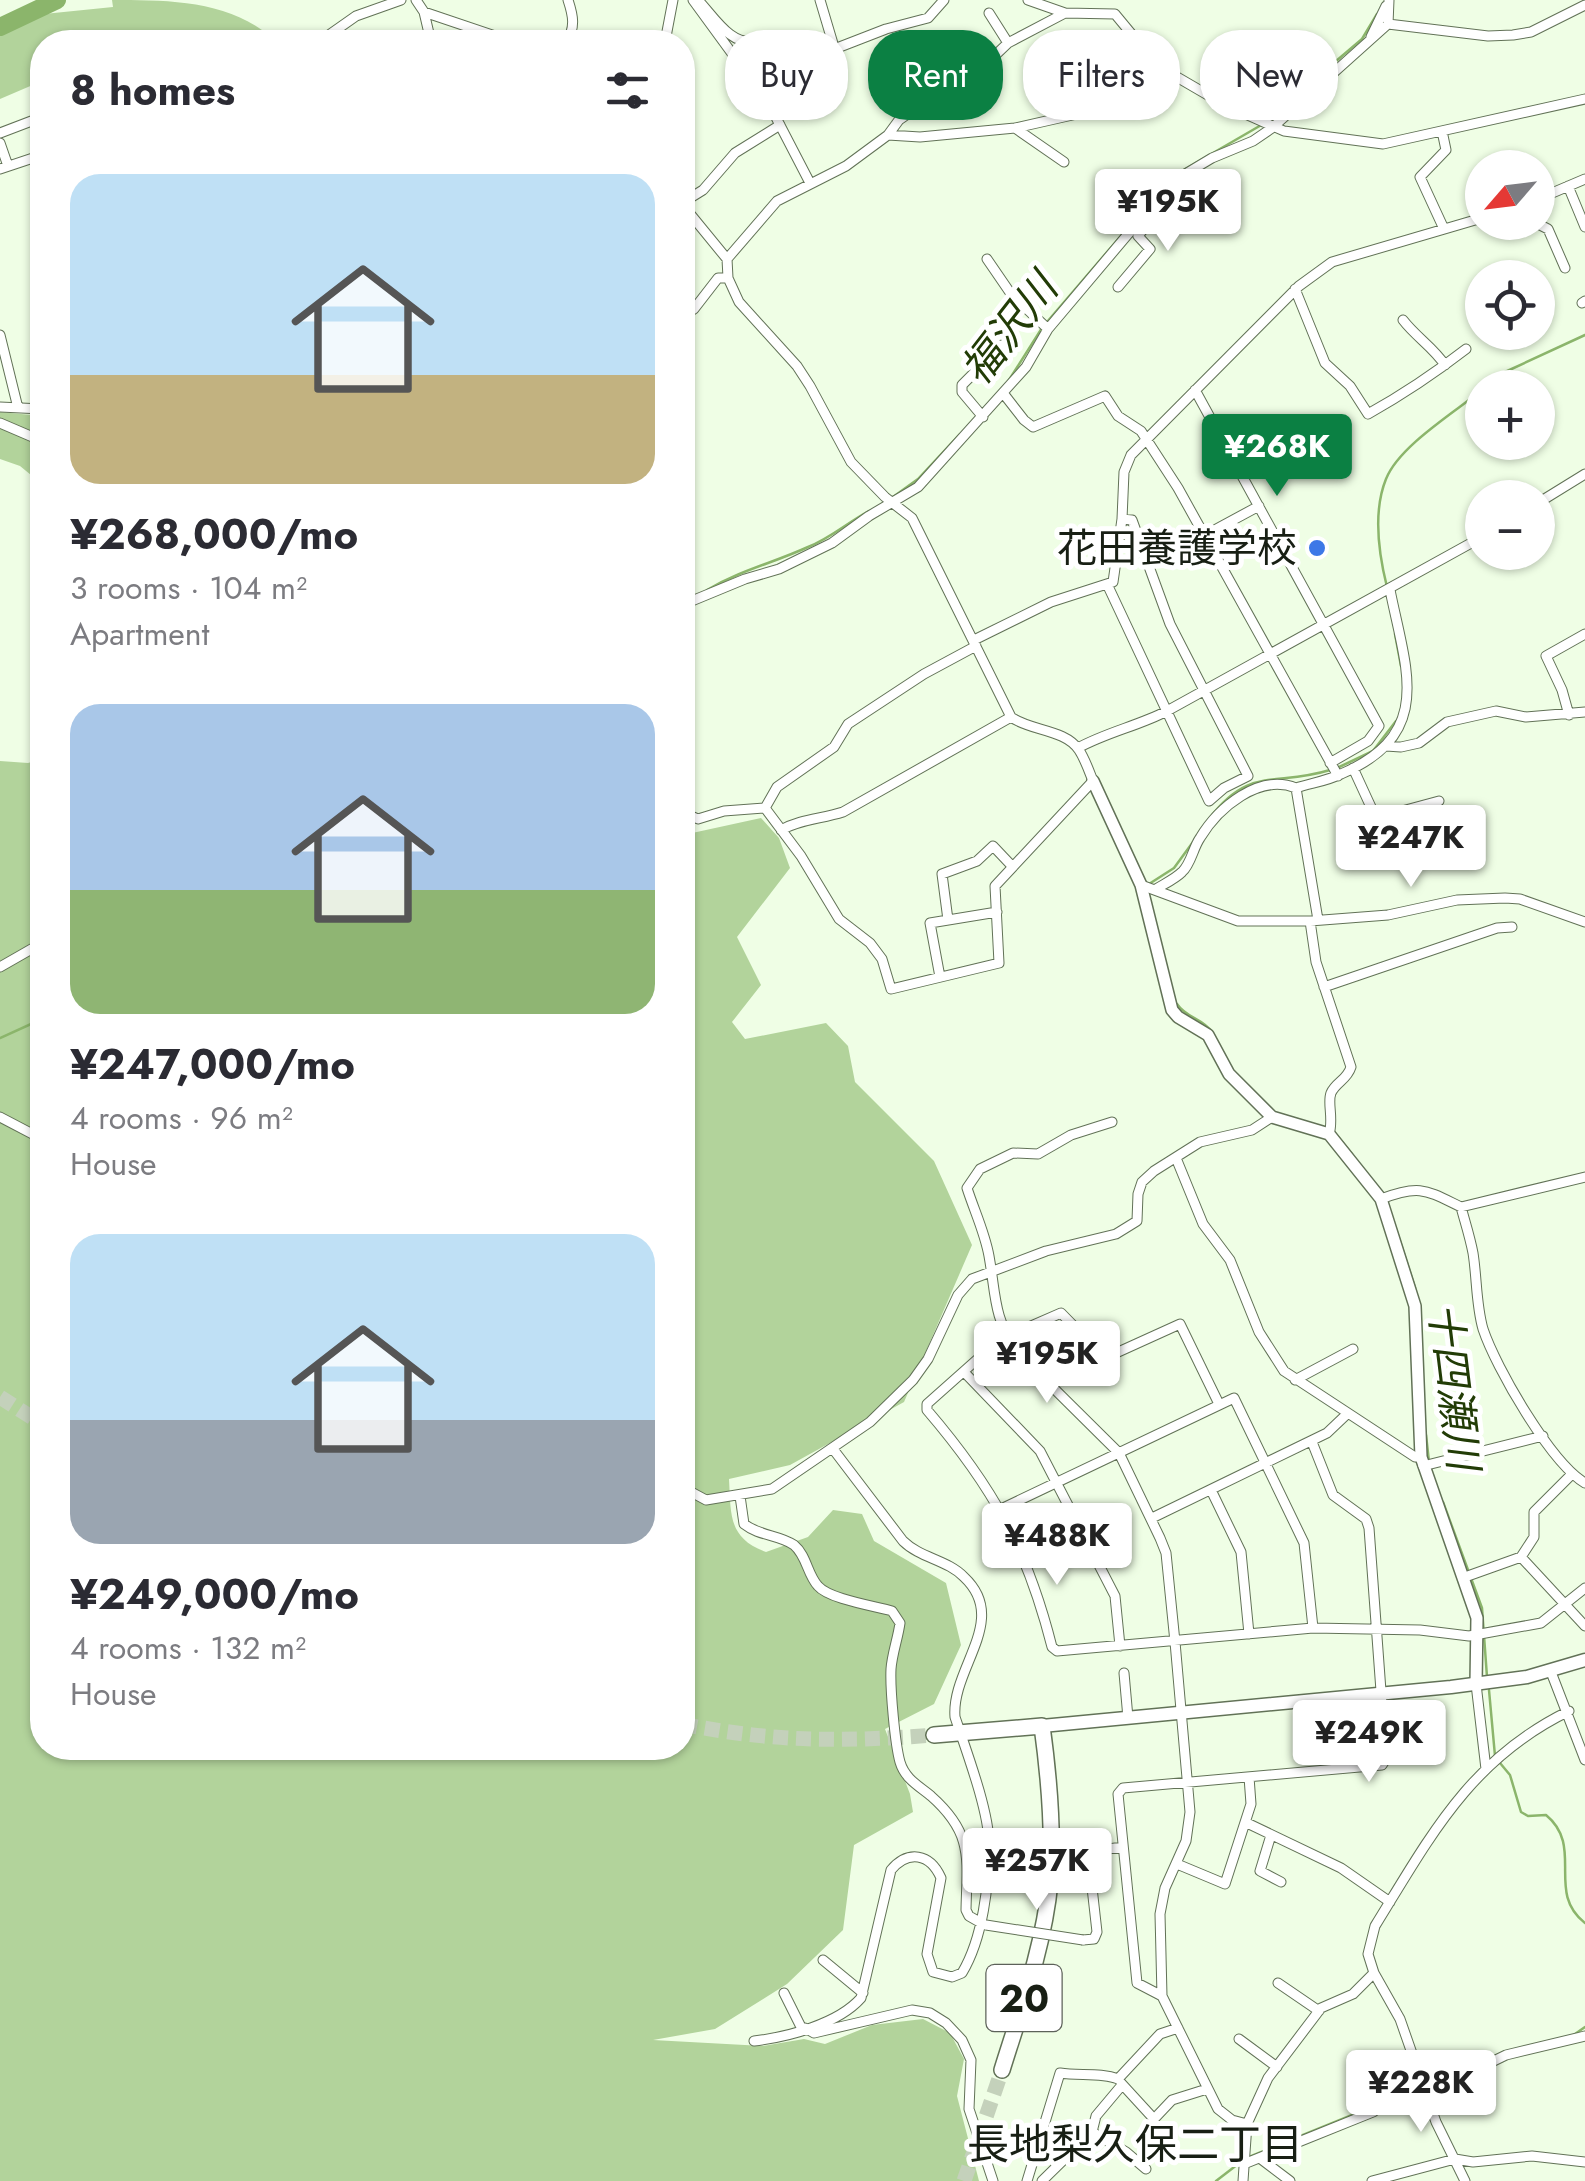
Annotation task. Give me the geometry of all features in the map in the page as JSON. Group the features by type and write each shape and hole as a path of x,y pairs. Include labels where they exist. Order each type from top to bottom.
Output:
{"highway":[{"path":"934,1735 1039,1726"},
{"name":"20","path":"1002,2070 1042,1924 1044,1803 1039,1726"}],"main road":[{"path":"1039,1726 1476,1684 1551,1672 1585,1660"}],"street":[{"path":"336,30 356,16 401,0"},
{"path":"416,0 424,12 428,30"},
{"path":"568,0 574,17 573,30"},
{"path":"667,30 673,0"},
{"path":"695,0 726,30"},
{"path":"695,0 756,85 810,182"},
{"path":"820,0 834,47 838,48 928,18 944,0"},
{"path":"1028,0 1065,13 1114,14 1158,66 1266,125 1383,144 1585,99"},
{"path":"1388,2 1388,24"},
{"path":"1370,39 1388,2"},
{"path":"695,600 832,544 868,516 918,487 1026,367 1048,329 1172,182 1253,140 1388,24 1488,36 1513,35 1532,32 1585,5"},
{"path":"424,12 477,30"},
{"path":"989,13 1008,43"},
{"path":"727,259 777,201 846,166 888,136 899,120 912,111 962,86 1008,43 1065,13"},
{"path":"888,136 1016,128 1049,120"},
{"path":"0,133 30,121"},
{"path":"695,195 736,153 780,126"},
{"path":"1016,128 1064,162"},
{"path":"1442,130 1446,150 1420,177 1444,230"},
{"path":"0,142 4,167 30,159"},
{"path":"1555,192 1585,178"},
{"path":"1568,186 1585,226"},
{"path":"1118,287 1150,248 1138,236 1154,216 1152,204"},
{"path":"695,220 727,259 728,278 739,302 804,376 851,462 912,518 1011,717 1030,728 1066,738 1078,748 1141,885 1172,1010 1208,1035 1230,1074 1272,1117 1330,1134 1380,1199 1415,1306 1422,1462 1465,1577 1476,1618 1476,1684 1486,1769"},
{"path":"766,808 778,787 834,747 848,724 924,674 1051,602 1113,582 1124,472 1131,455 1295,289 1332,262 1465,223"},
{"path":"1553,240 1566,268"},
{"path":"988,259 1011,294 1048,329"},
{"path":"695,308 718,278 728,278"},
{"path":"1295,289 1325,362 1350,386 1368,414 1465,350"},
{"path":"1404,320 1432,346 1445,365"},
{"path":"0,334 18,408"},
{"path":"983,417 962,392 962,385 1002,345"},
{"path":"1195,390 1379,726 1368,741 1330,763"},
{"path":"1003,392 1033,426 1105,396 1118,416 1141,430 1338,776"},
{"path":"0,407 30,408"},
{"path":"0,423 30,436"},
{"path":"1555,493 1585,474"},
{"path":"1148,566 1259,506"},
{"path":"1122,519 1132,520 1170,624 1253,782"},
{"path":"1078,748 1103,734 1142,724 1465,547"},
{"path":"1108,584 1209,801 1224,788 1253,782 1296,788 1338,776 1386,746 1404,719 1408,700 1390,590"},
{"path":"1569,715 1546,656 1585,634"},
{"path":"1386,746 1419,742 1448,722 1496,711 1526,716 1585,712"},
{"path":"781,830 797,821 842,812 1011,717"},
{"path":"1353,768 1376,818 1439,802"},
{"path":"766,808 839,919 870,942 882,959 891,989 999,962 995,886 1093,781"},
{"path":"1156,889 1184,872 1200,838 1253,782"},
{"path":"1296,788 1324,987 1351,1067 1348,1077 1332,1089 1334,1120 1330,1134"},
{"path":"695,818 724,811 766,808"},
{"path":"948,920 942,874 977,861 993,846 1011,865"},
{"path":"1141,885 1238,921 1388,914 1456,900 1505,898 1520,899 1585,922"},
{"path":"940,977 930,923 997,912"},
{"path":"1324,987 1512,926"},
{"path":"0,967 30,950"},
{"path":"695,1494 706,1500 772,1490 870,1422 912,1380 928,1359 958,1295 972,1279 1046,1251 1116,1234 1137,1221 1142,1182 1200,1142 1252,1130 1272,1117"},
{"path":"0,1118 30,1133"},
{"path":"1112,1122 1071,1135 1038,1154 1013,1152 976,1174 966,1188 989,1255 997,1316 1006,1336 1118,1452 1166,1553 1190,1812 1186,1840 1165,1888 1160,1914 1162,1996 1218,2109 1232,2120 1247,2124"},
{"path":"1176,1158 1203,1224 1230,1260 1260,1332 1284,1371 1295,1380 1422,1462 1543,1436"},
{"path":"1380,1199 1406,1189 1420,1189 1462,1207 1585,1177"},
{"path":"1462,1207 1486,1338 1543,1436 1571,1475 1585,1483"},
{"path":"1218,1404 1180,1324 1105,1358 1061,1313 1006,1336 927,1404 927,1410 967,1457 1001,1509 1026,1560 1052,1647 1057,1652 1312,1628 1420,1630 1456,1637 1541,1623 1585,1588"},
{"path":"1295,1380 1352,1349"},
{"path":"964,1372 1040,1451 1115,1596 1120,1646"},
{"path":"1001,1509 1234,1398 1304,1543 1312,1628"},
{"path":"1152,1518 1328,1434 1347,1414"},
{"path":"1162,1996 1137,1983 1118,1794 1123,1788 1382,1765 1386,1759 1366,1518 1334,1495 1312,1442"},
{"path":"754,2041 804,2029 846,2012 864,1993 891,1870 898,1862 912,1856 922,1857 931,1862 940,1878 926,1954 933,1972 952,1977 962,1973 983,1924 989,1842 953,1698 984,1624 983,1608 962,1574 911,1550 833,1449"},
{"path":"1465,1577 1521,1557 1534,1537 1534,1512 1571,1475"},
{"path":"1211,1490 1241,1552 1249,1634"},
{"path":"740,1496 744,1524 753,1531 792,1543 818,1586 830,1594 892,1611 900,1623 891,1667 900,1763 911,1782 933,1798 954,1822 967,1846 969,1916 983,1924 1094,1939 1097,1932 1089,1860 1100,1850 1122,1847"},
{"path":"1521,1557 1585,1626"},
{"path":"1551,1672 1585,1760"},
{"path":"1124,1674 1128,1718"},
{"path":"1465,2181 1426,2094 1400,2019 1374,1974 1368,1954 1370,1941 1449,1808 1486,1769 1534,1728 1569,1711"},
{"path":"1177,1864 1225,1884 1247,1824 1251,1804 1248,1776"},
{"path":"1247,1824 1341,1868 1390,1902"},
{"path":"1272,1835 1260,1871 1281,1882"},
{"path":"823,1960 864,1993"},
{"path":"1243,2181 1247,2124 1257,2098 1319,2011 1330,2002 1353,1994 1374,1974"},
{"path":"1278,1983 1319,2011"},
{"path":"784,1993 804,2029 814,2033 912,2010 940,2018 968,2050 973,2072 969,2109 993,2181"},
{"path":"1045,2178 1092,2132 1096,2116 1160,2034 1178,2028"},
{"path":"1244,2164 1372,2112 1388,2101 1426,2094 1506,2055 1585,2036"},
{"path":"1240,2039 1277,2067"},
{"path":"1027,2181 1060,2072 1090,2078 1104,2073 1120,2082 1154,2119 1182,2094 1207,2089"},
{"path":"1092,2132 1146,2169"},
{"path":"1372,2181 1455,2159 1473,2162 1532,2156 1585,2162"},
{"path":"1261,2159 1290,2181"},
{"path":"1045,2178 1061,2181"}],"green space":[{"path":"112,0 197,5 238,16 261,30 30,30 30,86 0,99 0,23 113,7"},
{"path":"0,412 30,415 30,474 0,459"},
{"path":"0,761 28,763 30,1760 695,1760 695,832 761,818 779,838 790,868 737,937 761,985 732,1022 745,1039 826,1023 848,1046 855,1082 934,1161 972,1245 904,1402 790,1465 729,1479 734,1524 744,1540 766,1552 808,1537 833,1510 862,1514 874,1541 946,1583 961,1645 934,1704 885,1729 913,1812 854,1845 843,1930 787,1984 715,2029 653,2040 763,2046 804,2039 825,2044 872,2025 923,2019 950,2033 964,2059 957,2096 979,2181 0,2181"}],"waterway":[{"path":"0,27 57,0"},
{"name":"福沢川","path":"1338,59 1362,39 1377,14"},
{"name":"福沢川","path":"1175,175 1263,124"},
{"name":"福沢川","path":"1047,322 1169,180"},
{"name":"福沢川","path":"1009,380 1042,328"},
{"name":"十四瀬川","path":"1509,370 1585,335"},
{"name":"十四瀬川","path":"1387,587 1379,533 1386,479 1415,442 1465,403"},
{"name":"福沢川","path":"893,497 918,479 960,434"},
{"name":"福沢川","path":"707,590 816,543 869,511"},
{"name":"十四瀬川","path":"1395,634 1401,666"},
{"name":"十四瀬川","path":"1337,768 1373,751 1396,721"},
{"name":"十四瀬川","path":"1209,819 1237,791 1251,784 1330,770"},
{"name":"十四瀬川","path":"1149,884 1174,868 1193,842"},
{"name":"十四瀬川","path":"1177,1004 1212,1032"},
{"name":"福沢川","path":"0,1038 30,1024"},
{"name":"十四瀬川","path":"1335,1133 1352,1154"},
{"name":"十四瀬川","path":"1396,1229 1415,1288"},
{"name":"十四瀬川","path":"1426,1435 1429,1462"},
{"name":"十四瀬川","path":"1443,1502 1482,1608 1487,1677"},
{"name":"十四瀬川","path":"1489,1690 1495,1756"},
{"name":"十四瀬川","path":"1500,1763 1510,1775 1521,1812 1528,1816 1546,1815 1557,1828 1563,1841 1568,1898 1573,1911 1585,1923"},
{"name":"十四瀬川","path":"1575,2034 1585,2027"},
{"name":"十四瀬川","path":"1430,2086 1504,2052"},
{"name":"十四瀬川","path":"1249,2157 1362,2111 1380,2099 1422,2088"},
{"name":"十四瀬川","path":"1216,2181 1242,2161"}],"tunnel":[{"path":"0,1397 30,1416"},
{"path":"695,1726 808,1739 934,1735"},
{"path":"964,2181 1002,2070"}],"place":[{"name":"花田養護学校","path":"1317,548"}],"district":[{"name":"長地梨久保二丁目","path":"1135,2144"}]}
